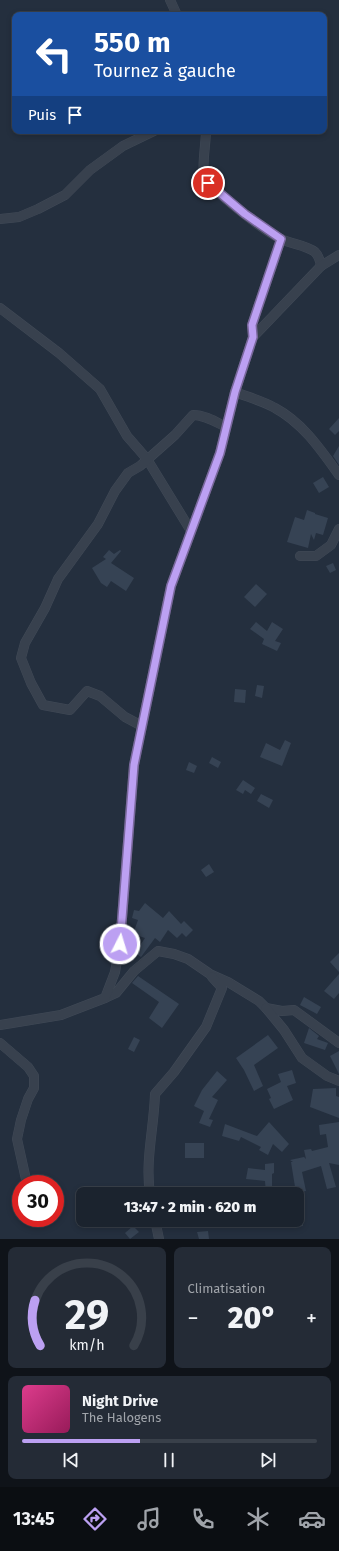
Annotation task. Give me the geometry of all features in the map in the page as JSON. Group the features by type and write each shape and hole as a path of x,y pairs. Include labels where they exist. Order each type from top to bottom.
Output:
{"street":[{"path":"170,0 176,12"},
{"path":"0,219 19,216 38,209 65,195 90,170 123,146 148,134"},
{"path":"206,134 204,174 208,183 245,214 281,239 314,251 319,257 321,266"},
{"path":"106,998 115,972 120,944 134,765 171,586 220,453 235,392 253,337 252,325 281,239"},
{"path":"253,337 321,266 339,255"},
{"path":"0,308 59,353 100,389 127,436 147,459 191,531"},
{"path":"235,392 275,408 303,428 325,454 339,475"},
{"path":"142,726 125,717 100,696 87,691 70,710 43,705 31,683 21,658 25,643 45,608 58,579 98,524 115,491 128,473 140,466 175,435 193,415 205,417 226,428"},
{"path":"300,556 316,556 331,545 339,529"},
{"path":"0,1025 61,1015 106,998 116,993 134,971 158,952 174,954 188,959 210,974 228,982 259,1001 284,1030 302,1058 327,1076 339,1081"},
{"path":"149,1187 149,1146 155,1094 174,1072 206,1027 222,988 210,974"},
{"path":"266,1008 294,1010 339,1044"},
{"path":"0,1044 28,1067 34,1076 34,1088 28,1099 21,1120 17,1140 25,1175"},
{"path":"156,1227 159,1239"}],"building":[{"path":"339,418 339,431 335,435 329,429"},
{"path":"339,446 339,465 333,456"},
{"path":"323,477 329,487 319,493 313,483"},
{"path":"307,510 328,518 323,535 316,533 314,540 311,534 308,548 287,542 295,517 304,520"},
{"path":"109,550 114,554 120,550 121,551 111,563 134,578 126,591 111,581 107,587 101,583 92,568 106,559 103,557"},
{"path":"333,563 336,570 330,573 326,566"},
{"path":"256,584 267,594 255,607 244,597"},
{"path":"256,622 267,631 272,622 283,629 275,641 281,643 277,651 262,644 264,639 250,629"},
{"path":"257,685 264,686 262,698 255,696"},
{"path":"235,689 246,690 245,703 234,702"},
{"path":"285,740 291,743 282,766 260,757 266,743 280,750"},
{"path":"212,757 221,762 218,768 209,763"},
{"path":"189,762 197,766 194,773 186,770"},
{"path":"243,780 255,788 251,794 245,790 243,794 236,790"},
{"path":"261,794 273,800 269,808 257,801"},
{"path":"209,864 214,872 206,877 201,870"},
{"path":"145,903 163,918 169,911 181,924 184,921 193,930 186,937 182,933 177,938 168,930 160,942 155,938 141,957 135,953 145,938 133,934 138,920 132,918 134,910 139,911"},
{"path":"339,953 339,972 330,962"},
{"path":"339,974 339,993 334,999 324,991"},
{"path":"138,976 179,1004 162,1028 149,1018 159,1002 132,983"},
{"path":"304,997 321,1007 317,1014 300,1005"},
{"path":"309,1028 319,1036 317,1039 328,1043 325,1050 304,1043"},
{"path":"268,1035 278,1048 254,1065 263,1086 254,1091 244,1070 236,1058"},
{"path":"134,1037 140,1040 134,1052 128,1049"},
{"path":"339,1051 339,1074 330,1056"},
{"path":"292,1070 296,1083 287,1086 293,1100 274,1109 269,1099 271,1098 267,1089 281,1082 278,1074"},
{"path":"217,1071 227,1080 212,1097 218,1100 209,1119 213,1120 210,1127 199,1123 204,1111 194,1106 202,1090"},
{"path":"336,1088 336,1096 339,1097 339,1118 310,1107 313,1089"},
{"path":"269,1122 289,1144 282,1152 273,1144 268,1155 259,1150 261,1147 241,1137 239,1141 222,1136 225,1124 257,1136"},
{"path":"339,1122 339,1165 329,1163 336,1187 327,1189 321,1166 302,1172 306,1191 304,1191 304,1187 295,1187 291,1162 293,1162 290,1160 304,1157 306,1159 304,1150 311,1149 312,1151 328,1147 326,1134 320,1135 319,1125"},
{"path":"185,1143 204,1143 204,1158 185,1158"},
{"path":"274,1163 272,1187 265,1187 265,1181 246,1179 248,1168 265,1170 265,1164"},
{"path":"132,1227 134,1227 139,1232 130,1239 125,1233"},
{"path":"208,1231 209,1239 199,1239 197,1232"}],"route":[{"path":"120,944 134,765 171,586 220,453 235,392 253,337 252,325 259,300 281,239 245,214 208,183"}]}
